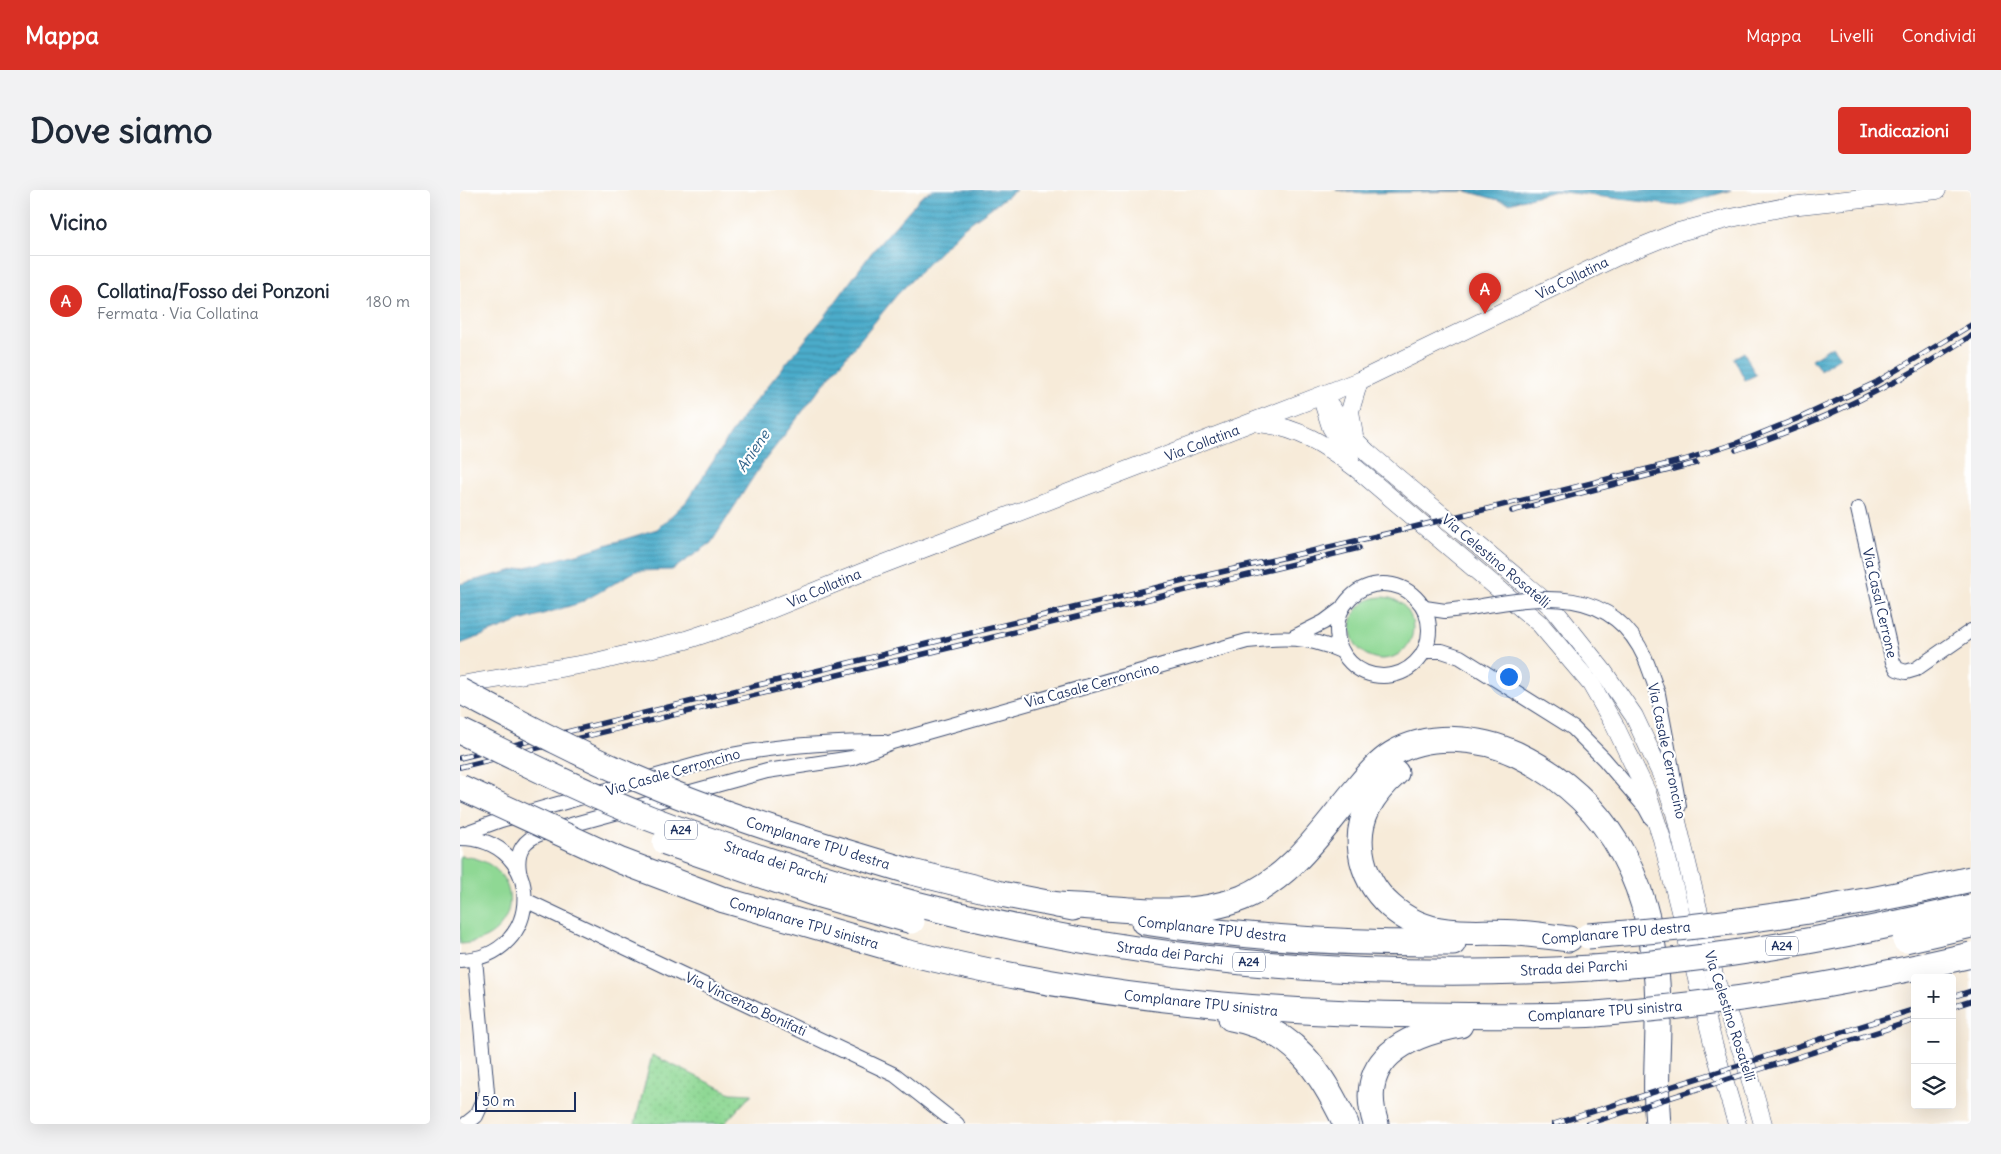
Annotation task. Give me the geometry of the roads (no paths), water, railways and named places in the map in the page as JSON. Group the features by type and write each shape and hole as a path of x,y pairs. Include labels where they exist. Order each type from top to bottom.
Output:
{"highway":[{"name":"Complanare TPU destra","path":"460,691 572,749 633,777 747,821 912,872 1001,894 1108,917 1185,929 1357,941 1436,943 1579,938 1710,926 1796,915 1971,879"},
{"name":"Strada dei Parchi","path":"460,730 561,781 648,818 824,878 912,912"},
{"path":"1058,905 1183,910 1232,901 1261,889 1285,871 1310,845 1363,781 1390,756 1411,746 1438,741 1465,741 1497,746 1537,765 1575,792 1608,828 1629,863 1645,910 1656,967 1658,1124"},
{"name":"Strada dei Parchi","path":"460,749 554,796 642,834 744,871 912,912 1064,954 1150,968 1233,978 1291,983 1422,988 1591,976 1684,976 1777,964 1876,946 1971,925"},
{"path":"1579,938 1516,933 1445,931 1417,923 1388,904 1372,886 1360,850 1364,817 1377,790 1398,771 1423,757 1450,753 1472,754 1503,762 1522,772 1557,796 1589,828 1606,853 1618,878 1635,936 1641,988 1642,1085 1645,1124"},
{"name":"Complanare TPU sinistra","path":"460,787 621,861 724,900 905,952 976,970 1151,999 1275,1011 1355,1014 1522,1017 1596,1014 1706,1003 1805,990 1880,976 1971,954"},
{"name":"Strada dei Parchi","path":"1591,976 1674,961 1794,945 1855,934 1971,907"},
{"path":"1089,990 1138,1006 1240,1020 1267,1029 1294,1046 1312,1065 1326,1084 1346,1124"},
{"path":"1376,1124 1372,1108 1374,1081 1380,1066 1395,1048 1416,1037 1448,1027 1522,1017"}],"street":[{"name":"Via Collatina","path":"460,685 596,662 686,640 737,623 868,570 1360,381 1616,257 1675,234 1746,214 1805,203 1891,196 1936,190"},
{"path":"1354,439 1350,411 1360,381"},
{"name":"Via Celestino Rosatelli","path":"1323,396 1354,439 1396,478 1552,607 1603,671 1634,716 1663,778 1674,809 1715,978 1745,1060 1763,1124"},
{"name":"Via Celestino Rosatelli","path":"1323,396 1331,427 1357,469"},
{"name":"Via Celestino Rosatelli","path":"1256,422 1279,425 1300,432 1323,444 1357,469 1540,624 1592,684 1615,726 1647,793 1662,839 1714,1046 1737,1124"},
{"name":"Via Casal Cerrone","path":"1858,508 1893,662 1897,669 1906,672 1916,669 1971,631"},
{"name":"Via Casale Cerroncino","path":"1294,637 1324,622 1340,610 1349,598 1360,589 1375,584 1389,584 1404,588 1416,596 1425,608 1445,611 1545,598 1569,599 1599,609 1619,622 1633,638 1645,657 1658,694 1692,881"},
{"path":"1425,608 1429,622 1429,637 1425,652"},
{"path":"1340,610 1336,624 1337,638 1341,651"},
{"name":"Via Casale Cerroncino","path":"519,871 518,857 521,848 529,839 542,833 767,771 852,758 892,742 1247,641 1294,637 1317,641 1341,651 1352,665 1366,674 1383,677 1400,674 1414,665 1425,652 1442,651 1460,657 1574,728 1604,759 1645,807 1662,839"},
{"name":"Via Casale Cerroncino","path":"460,836 501,820 731,755 766,748 815,743 892,742"},
{"path":"460,836 492,844 508,855 519,871 524,885 525,900 521,921 511,938 494,952 475,959 460,960"},
{"name":"Via Vincenzo Bonifati","path":"525,900 895,1075 957,1124"},
{"path":"466,1124 476,1116 487,1092 475,959"}],"water":[{"name":"Aniene","path":"932,190 1016,190 963,228 896,296 761,465 711,543 672,570 636,571 580,603 523,620 460,644 460,584 577,554 657,529 686,502 743,416 825,316 872,252 921,197"},
{"path":"1336,190 1731,190 1678,206 1555,191 1509,203 1466,191 1364,193"},
{"path":"1832,346 1840,357 1820,370 1812,359"},
{"path":"1744,352 1756,375 1745,380 1734,358"}],"railway":[{"path":"460,758 1684,460 1737,443 1804,416 1875,383 1971,325"},
{"path":"1736,450 1833,413 1909,374 1971,336"},
{"path":"1512,511 1696,463"},
{"path":"460,767 1359,548"},
{"path":"1956,996 1971,991"},
{"path":"1956,1006 1971,1001"},
{"path":"1554,1124 1911,1010"},
{"path":"1587,1124 1911,1021"}],"place":[{"name":"Collatina/Fosso dei Ponzoni","path":"1485,314"}]}
